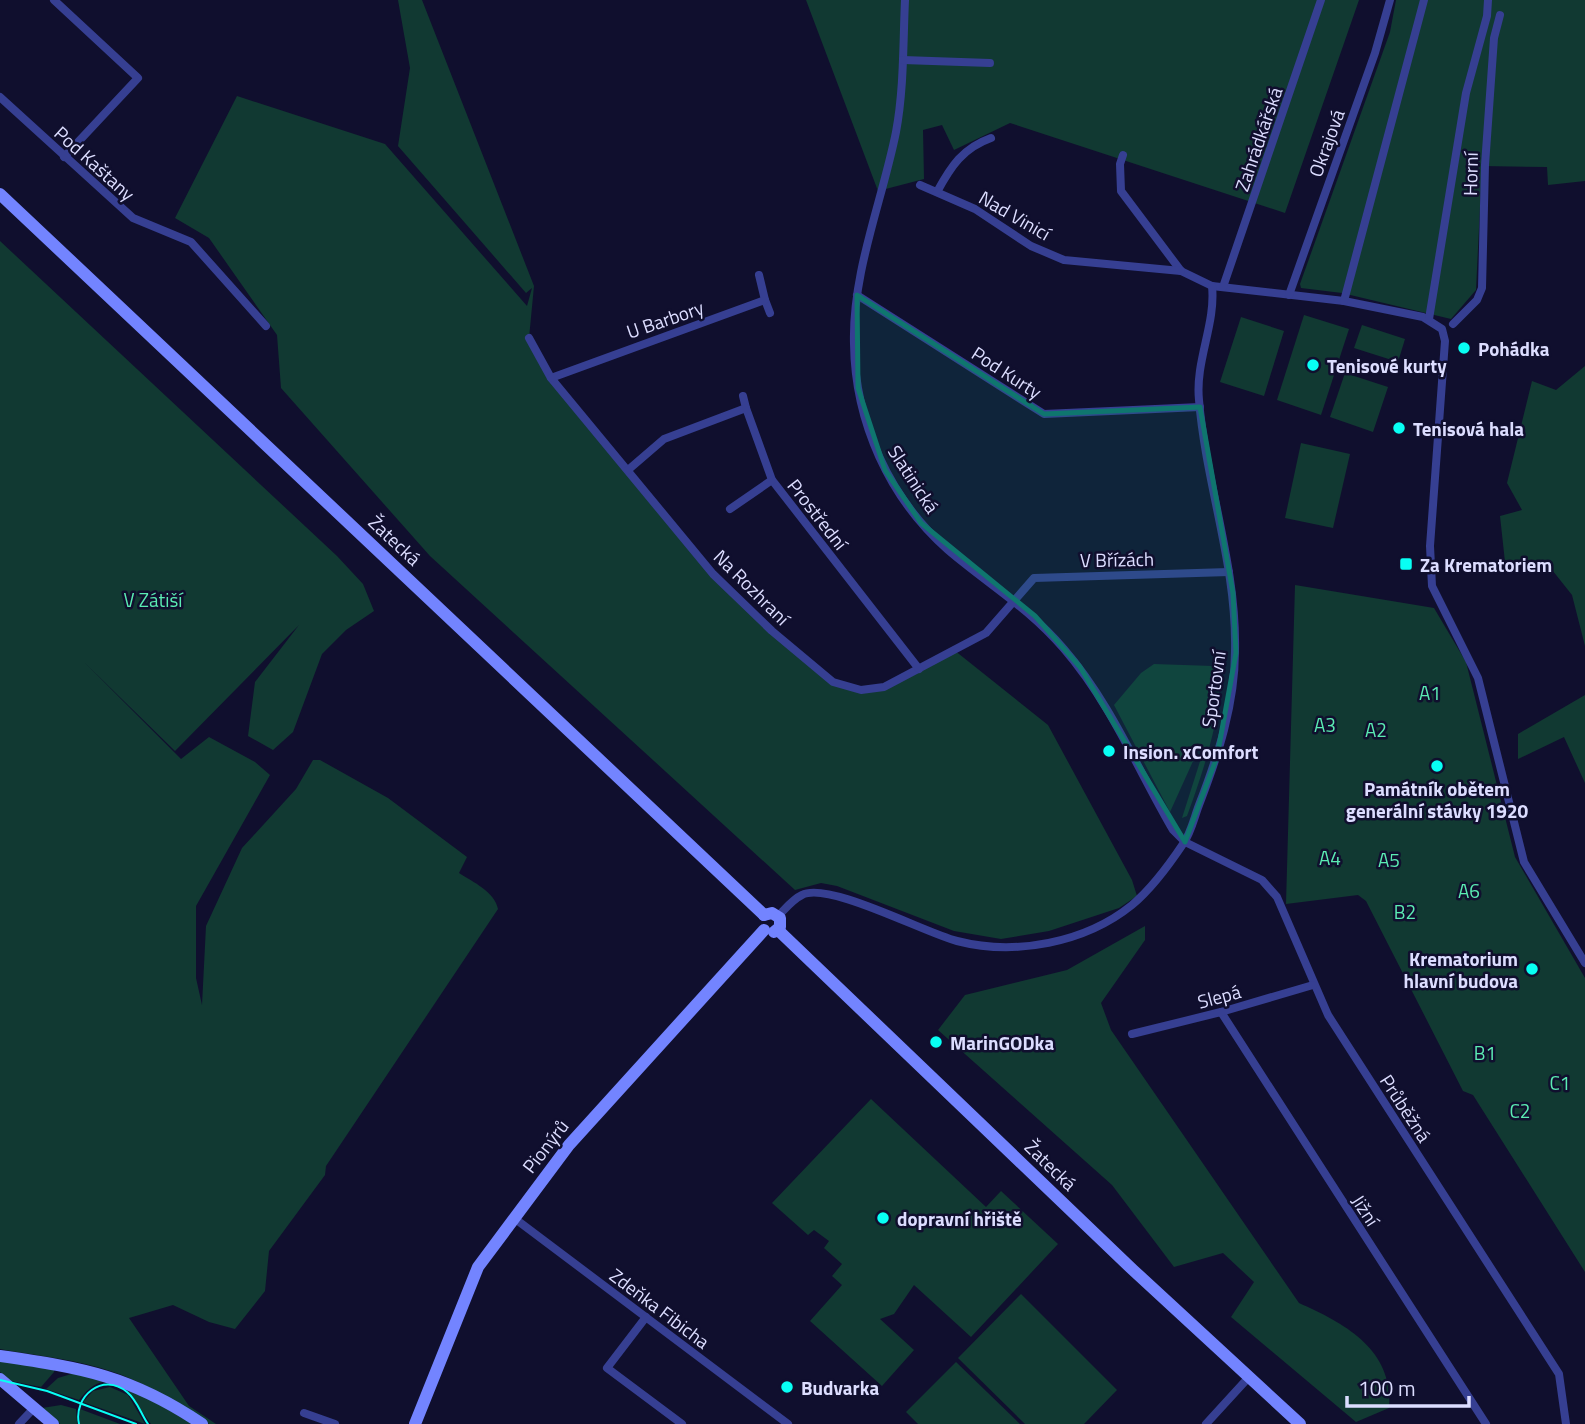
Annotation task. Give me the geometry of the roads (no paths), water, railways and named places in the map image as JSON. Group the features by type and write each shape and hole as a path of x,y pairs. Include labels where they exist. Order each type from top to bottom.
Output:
{"street":[{"path":"54,0 138,78 64,157"},
{"name":"Slatinická","path":"905,0 903,60 896,131 857,295 854,345 858,388 869,433 886,471 921,523 947,549 1035,616 1080,667 1173,830 1185,842"},
{"name":"Zahrádkářská","path":"1223,287 1321,0"},
{"name":"Okrajová","path":"1289,295 1376,53 1390,0"},
{"path":"1344,302 1424,0"},
{"path":"1429,319 1466,93 1487,16 1488,0"},
{"name":"Horní","path":"1453,324 1477,300 1482,288 1485,165 1494,38 1500,15"},
{"path":"903,60 990,63"},
{"name":"Pod Kaštany","path":"0,97 132,218 191,242 266,326"},
{"path":"937,191 954,162 965,150 991,138"},
{"path":"1123,155 1120,164 1121,191 1181,271 1212,286 1344,302 1429,319 1442,329 1445,341 1430,546 1432,586 1478,678 1524,862 1585,963"},
{"name":"Nad Vinicí","path":"920,185 975,209 1031,246 1065,260 1181,271"},
{"name":"Žatecká","path":"0,194 764,915"},
{"path":"759,275 770,313"},
{"name":"Sportovní","path":"778,916 802,895 829,893 956,941 996,948 1036,945 1089,930 1132,905 1185,842 1217,757 1230,701 1236,653 1229,572 1199,407 1199,362 1214,303 1212,286"},
{"name":"Pod Kurty","path":"857,295 1044,414 1199,407"},
{"name":"U Barbory","path":"551,378 765,300"},
{"name":"Na Rozhraní","path":"529,338 551,378 713,573 824,677 861,690 884,687 986,633 1015,599"},
{"name":"Prostřední","path":"743,396 772,480 919,668"},
{"path":"628,470 664,439 746,408"},
{"path":"730,509 772,480"},
{"name":"V Břízách","path":"1015,599 1028,583 1043,577 1229,572"},
{"name":"Průběžná","path":"1185,842 1262,880 1277,897 1328,1015 1559,1374 1566,1424"},
{"path":"772,913 778,916 781,924 778,930 773,933 764,930 761,922 764,915 772,913"},
{"name":"Pionýrů","path":"415,1424 478,1268 569,1145 764,930"},
{"name":"Žatecká","path":"778,930 1300,1424"},
{"name":"Slepá","path":"1132,1034 1313,985"},
{"name":"Jižní","path":"1221,1012 1486,1424"},
{"name":"Zdeňka Fibicha","path":"514,1218 784,1423"},
{"path":"646,1317 607,1368 682,1424"},
{"path":"0,1356 80,1367 127,1382 174,1405 202,1424"},
{"path":"1206,1424 1249,1377"},
{"path":"0,1379 53,1424"},
{"path":"19,1424 34,1408"},
{"path":"304,1413 335,1424"}],"tram line":[{"path":"0,1380 47,1391 136,1424"},
{"path":"79,1424 78,1414 85,1396 100,1386 109,1385 118,1386 127,1392 148,1424"}],"place":[{"name":"Pohádka","path":"1464,348"},
{"name":"Tenisové kurty","path":"1313,365"},
{"name":"Tenisová hala","path":"1399,428"},
{"name":"Za Krematoriem","path":"1406,564"},
{"name":"Insion. xComfort","path":"1109,751"},
{"name":"Památník obětem generální stávky 1920","path":"1437,766"},
{"name":"Krematorium hlavní budova","path":"1532,969"},
{"name":"MarinGODka","path":"936,1042"},
{"name":"dopravní hřiště","path":"883,1218"},
{"name":"Budvarka","path":"787,1387"}],"park label":[{"name":"V Zátiší","path":"153,599"},
{"name":"A1","path":"1430,692"},
{"name":"A3","path":"1325,724"},
{"name":"A2","path":"1376,729"},
{"name":"A4","path":"1330,857"},
{"name":"A5","path":"1389,859"},
{"name":"A6","path":"1469,890"},
{"name":"B2","path":"1405,911"},
{"name":"B1","path":"1485,1052"},
{"name":"C1","path":"1560,1082"},
{"name":"C2","path":"1520,1110"}]}
